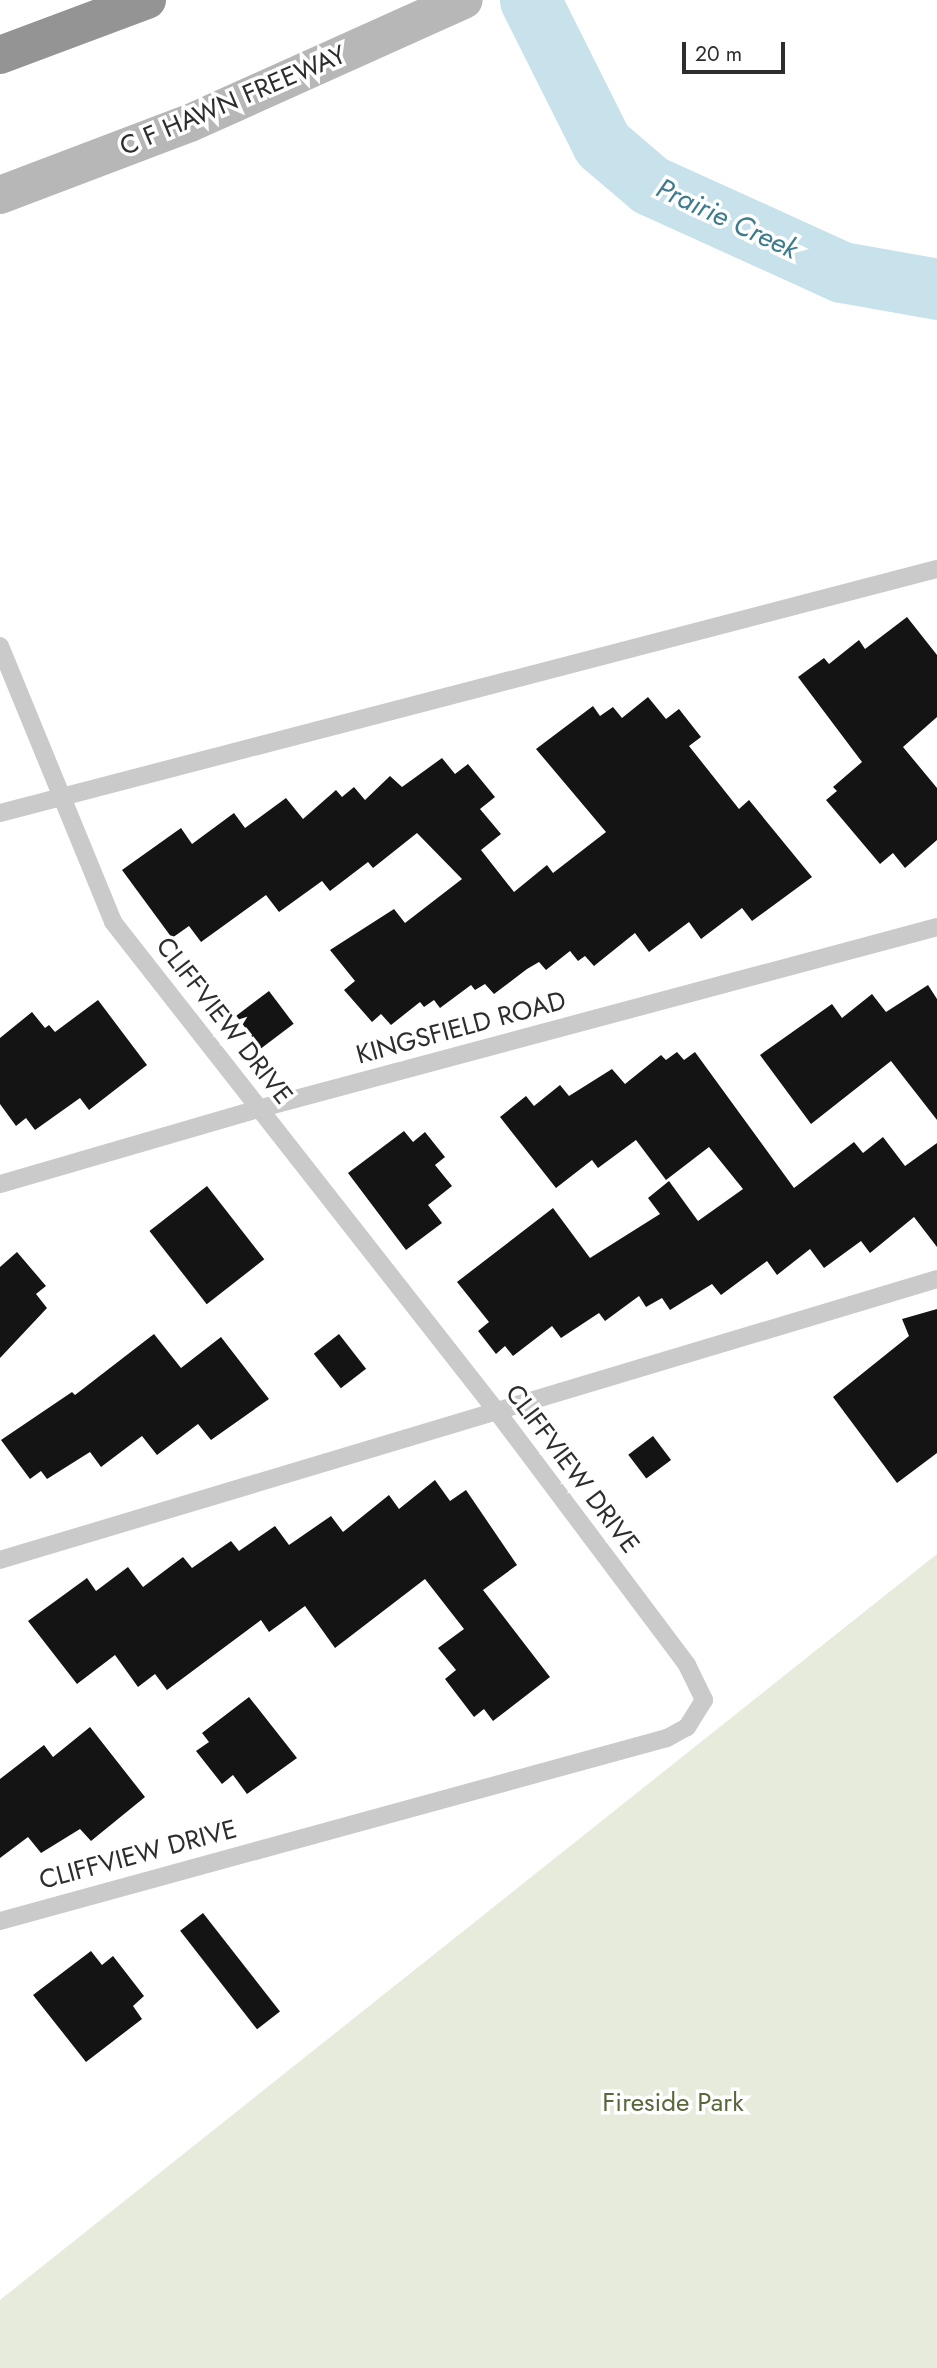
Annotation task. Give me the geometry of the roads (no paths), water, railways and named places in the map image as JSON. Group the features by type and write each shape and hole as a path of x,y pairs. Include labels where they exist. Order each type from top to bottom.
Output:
{"highway":[{"path":"0,55 147,0"}],"main road":[{"name":"C F HAWN FREEWAY","path":"0,195 190,123 461,1"}],"lane":[{"path":"0,813 62,794 937,569"},
{"name":"CLIFFVIEW DRIVE","path":"0,646 113,922 498,1413 698,1682 704,1700 687,1727 667,1738 0,1920"},
{"name":"KINGSFIELD ROAD","path":"0,1184 258,1109 937,928"},
{"path":"0,1560 498,1413 937,1279"}],"waterway":[{"name":"Prairie Creek","path":"530,0 602,144 650,185 842,272 937,289"}],"park label":[{"name":"Fireside Park","path":"673,2103"}]}
